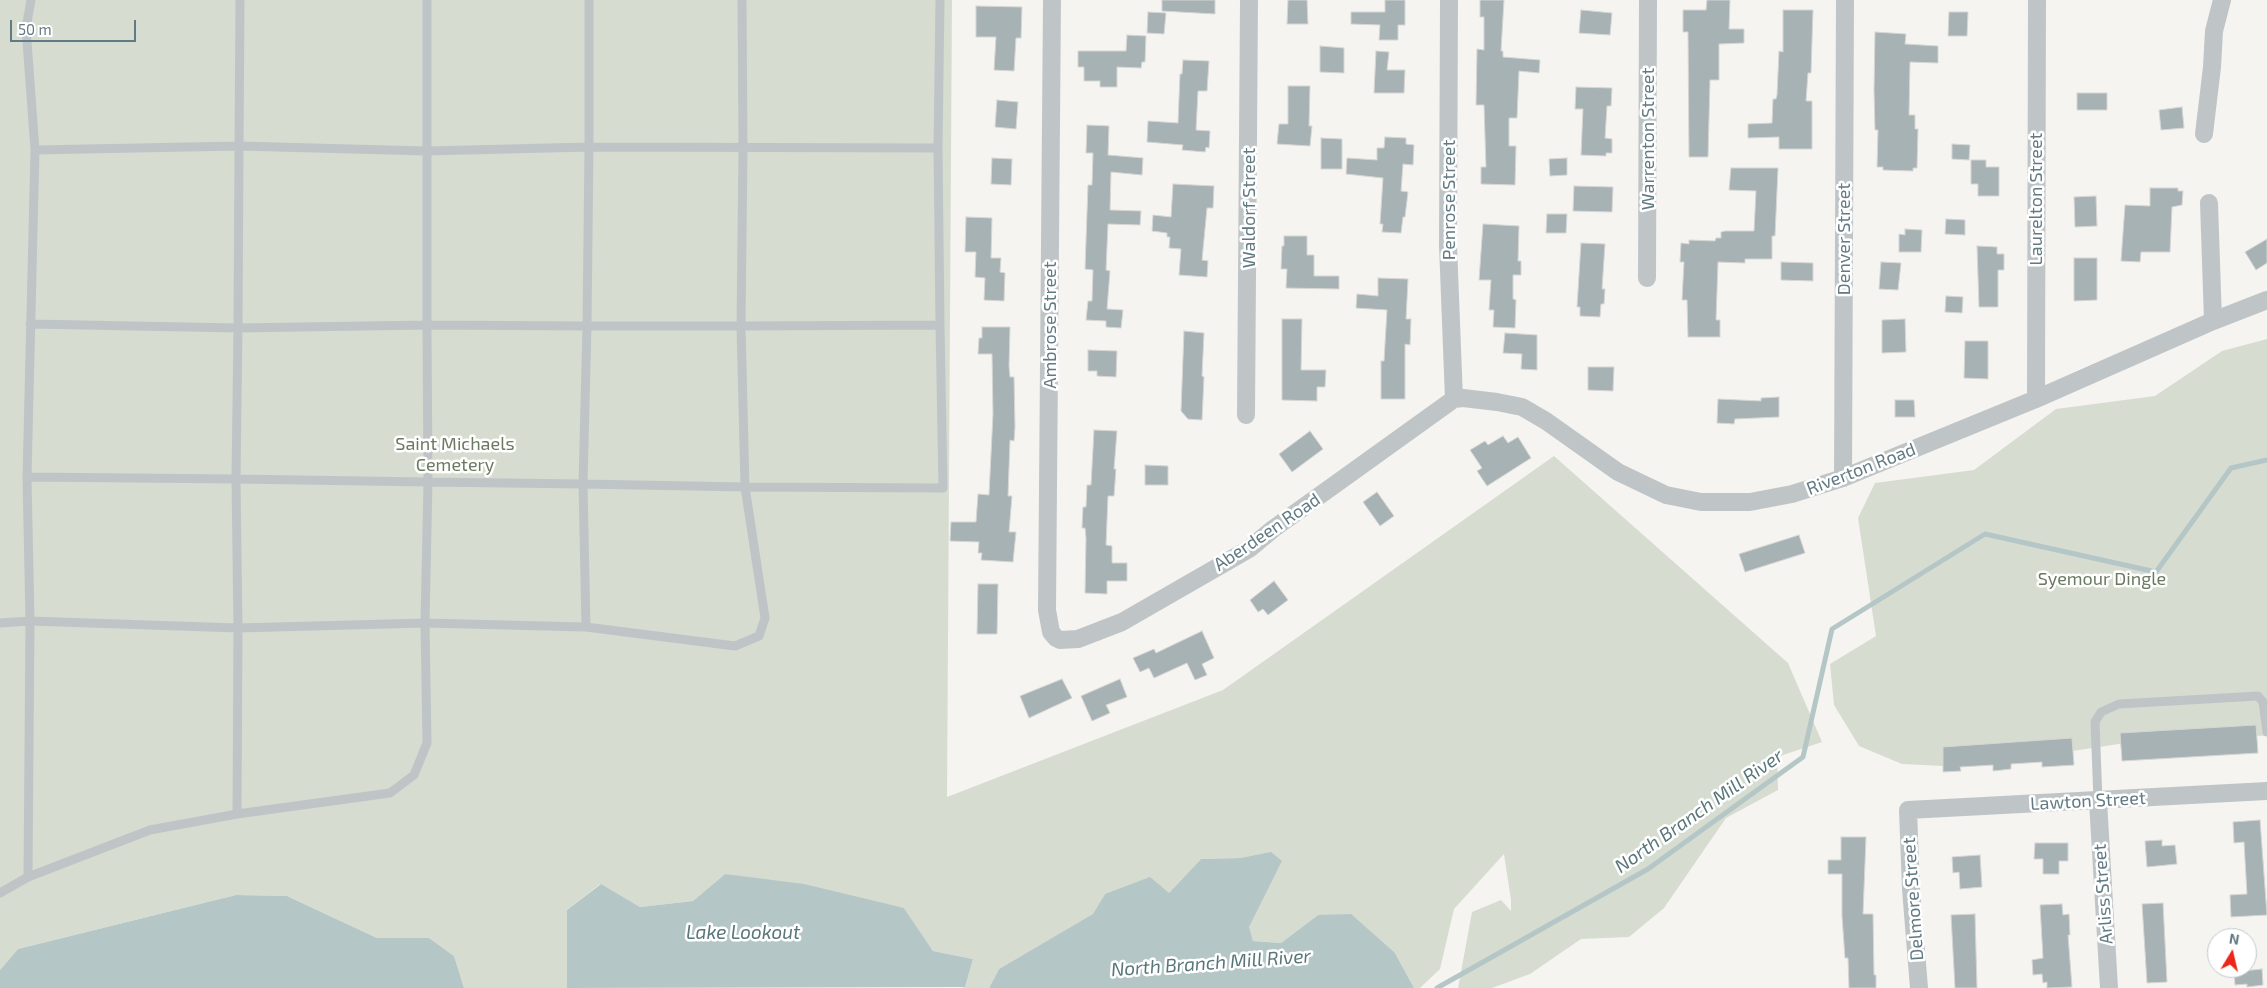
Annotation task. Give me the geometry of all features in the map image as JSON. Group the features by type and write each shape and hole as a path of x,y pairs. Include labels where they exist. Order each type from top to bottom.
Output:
{"street":[{"name":"Ambrose Street","path":"1052,0 1047,610 1053,636 1065,640"},
{"name":"Waldorf Street","path":"1246,415 1250,0"},
{"name":"Penrose Street","path":"1449,0 1448,245 1454,399"},
{"name":"Warrenton Street","path":"1647,278 1648,0"},
{"name":"Denver Street","path":"1843,478 1845,0"},
{"name":"Laurelton Street","path":"2036,399 2037,0"},
{"path":"2204,134 2214,31 2222,0"},
{"path":"2209,203 2213,321"},
{"name":"Riverton Road","path":"1454,399 1464,398 1497,402 1522,408 1546,421 1625,476 1654,491 1677,498 1717,503 1750,502 1792,494 1843,478 2036,399 2213,321 2267,300"},
{"name":"Aberdeen Road","path":"1065,640 1086,637 1122,622 1249,549 1273,529 1454,399"},
{"name":"Lawton Street","path":"1908,810 2267,791"},
{"name":"Arliss Street","path":"2098,801 2109,988"},
{"name":"Delmore Street","path":"1908,810 1918,988"}],"lane":[{"path":"28,877 30,621 28,477 35,150 26,28 31,0"},
{"path":"237,814 238,628 236,479 240,0"},
{"path":"0,893 28,877 150,830 237,814 390,793 414,776 427,743 425,622 428,482 427,0"},
{"path":"586,627 583,484 587,326 589,0"},
{"path":"0,623 30,621 238,628 425,622 586,627 735,646 759,636 765,618 745,486 741,326 744,148 742,0"},
{"path":"28,477 943,488 938,148 940,0"},
{"path":"35,150 239,146 427,151 589,147 938,148"},
{"path":"30,324 238,328 427,325 940,325"},
{"path":"2098,801 2095,722 2100,712 2119,704 2258,696 2263,702 2267,732"}],"green space":[{"name":"Saint Michaels Cemetery","path":"0,0 952,0 947,797 1223,690 1554,456 1788,663 1822,742 1777,757 1778,790 1726,818 1664,908 1629,937 1581,939 1530,974 1492,988 1458,988 1472,912 1501,900 1511,911 1504,854 1454,909 1440,969 1420,988 1414,988 1395,953 1318,915 1281,943 1253,941 1248,927 1282,861 1241,858 1201,859 1169,893 1105,894 1094,914 999,969 989,988 960,988 965,987 973,959 933,951 904,908 725,874 693,901 640,907 600,884 567,910 567,988 464,988 454,956 429,938 377,938 287,896 236,895 18,949 0,970"},
{"name":"Syemour Dingle","path":"2267,339 2267,736 2186,734 1965,767 1902,764 1859,746 1834,705 1830,664 1876,636 1858,518 1875,483 1974,470 2056,409 2155,396 2222,351"}],"water":[{"path":"1271,852 1282,861 1249,927 1253,941 1281,943 1318,915 1351,914 1395,953 1414,988 989,988 999,969 1093,914 1105,894 1150,877 1169,893 1201,859 1241,858"},
{"name":"Lake Lookout","path":"725,874 804,884 904,908 933,951 973,959 965,987 567,988 567,910 601,884 640,907 693,901"},
{"path":"236,895 287,896 377,938 429,938 454,956 464,988 0,988 0,970 18,949"}],"building":[{"path":"1162,0 1215,0 1215,14 1162,11"},
{"path":"1288,0 1307,0 1308,24 1287,24"},
{"path":"1385,0 1405,0 1405,25 1398,25 1398,40 1379,40 1380,25 1351,24 1351,12 1385,12"},
{"path":"1480,0 1504,0 1501,51 1503,51 1503,57 1540,60 1539,73 1519,71 1517,118 1509,118 1509,146 1516,146 1515,185 1481,184 1481,167 1486,167 1484,105 1476,105 1477,49 1484,50 1484,17 1480,17"},
{"path":"1707,0 1730,0 1729,29 1744,29 1744,43 1719,44 1719,80 1710,80 1708,157 1689,157 1688,32 1683,32 1683,10 1706,10"},
{"path":"976,6 1022,7 1021,38 1016,38 1014,71 994,70 996,37 976,37"},
{"path":"1581,10 1612,13 1610,35 1579,33"},
{"path":"1783,10 1813,10 1811,73 1808,73 1806,101 1812,101 1812,149 1779,149 1779,137 1748,138 1748,124 1772,123 1773,99 1776,99 1777,95 1779,51 1783,52"},
{"path":"1148,12 1166,13 1164,34 1147,33"},
{"path":"1949,12 1968,12 1967,36 1948,36"},
{"path":"1875,32 1906,34 1905,44 1938,46 1938,63 1910,62 1909,115 1915,115 1915,129 1918,129 1917,168 1913,168 1913,171 1883,170 1883,167 1877,167 1878,130 1875,130 1874,90"},
{"path":"1127,35 1146,36 1145,62 1142,62 1141,68 1117,67 1117,87 1100,87 1100,81 1084,81 1084,67 1078,67 1078,51 1126,51"},
{"path":"1320,46 1344,48 1344,73 1320,72"},
{"path":"1376,51 1389,52 1387,70 1405,70 1404,93 1374,93"},
{"path":"1183,60 1209,61 1207,91 1198,91 1196,130 1210,131 1209,148 1206,147 1205,152 1182,150 1183,145 1147,142 1148,121 1178,123 1180,74 1182,74"},
{"path":"1288,86 1310,86 1309,126 1312,126 1310,146 1277,144 1279,124 1288,124"},
{"path":"1576,87 1612,88 1611,106 1607,106 1605,138 1612,139 1612,153 1606,153 1606,156 1581,155 1583,109 1575,109"},
{"path":"2077,93 2107,93 2107,110 2077,110"},
{"path":"997,100 1018,102 1016,129 995,127"},
{"path":"2182,107 2184,128 2161,130 2159,110"},
{"path":"1087,125 1109,126 1108,155 1143,158 1142,175 1111,172 1110,210 1141,211 1140,225 1108,224 1106,270 1110,271 1107,309 1123,310 1121,328 1106,327 1106,321 1086,320 1088,301 1092,301 1093,270 1085,269 1088,185 1092,185 1093,153 1086,153"},
{"path":"1385,137 1406,138 1406,144 1414,145 1413,165 1403,164 1401,191 1408,192 1401,233 1382,232 1383,224 1380,224 1383,178 1346,174 1347,158 1377,160 1377,148 1384,148"},
{"path":"1321,138 1342,139 1342,169 1321,169"},
{"path":"1952,144 1970,145 1969,160 1952,159"},
{"path":"992,158 1012,159 1011,185 991,184"},
{"path":"1567,158 1567,175 1550,176 1549,159"},
{"path":"1971,160 1986,160 1986,167 1999,167 1999,196 1978,196 1978,184 1971,184"},
{"path":"1731,168 1778,168 1775,236 1772,236 1772,259 1745,259 1745,263 1718,262 1716,320 1720,320 1720,337 1688,337 1687,300 1682,300 1684,262 1680,262 1681,243 1689,244 1689,240 1715,241 1716,238 1721,238 1721,232 1725,231 1754,231 1756,191 1729,190"},
{"path":"1173,184 1214,186 1213,208 1207,208 1202,260 1208,261 1207,277 1179,275 1181,249 1169,248 1170,237 1167,237 1167,233 1152,231 1153,215 1171,217"},
{"path":"1574,186 1613,187 1612,212 1573,211"},
{"path":"2150,188 2178,188 2178,191 2183,191 2182,205 2172,207 2170,252 2141,252 2140,262 2121,261 2125,205 2150,206"},
{"path":"2096,196 2097,226 2075,227 2074,197"},
{"path":"1547,214 1567,214 1566,233 1546,233"},
{"path":"966,217 992,218 991,258 1001,258 1000,272 1005,273 1004,301 984,300 985,278 975,277 976,252 965,252"},
{"path":"1946,219 1965,220 1965,235 1945,234"},
{"path":"1483,224 1519,226 1518,261 1521,261 1521,275 1513,275 1513,299 1516,300 1515,328 1493,327 1494,310 1489,310 1491,280 1479,280"},
{"path":"1905,229 1922,230 1921,252 1899,252 1899,234 1905,235"},
{"path":"1284,236 1307,236 1307,255 1314,255 1314,276 1339,276 1339,289 1286,288 1287,269 1281,269"},
{"path":"2267,239 2267,263 2256,270 2245,252"},
{"path":"1581,243 1605,244 1602,289 1605,289 1604,304 1601,304 1600,317 1580,316 1580,307 1577,307"},
{"path":"1977,246 1997,247 1997,254 2004,254 2004,270 1998,270 1998,307 1979,307"},
{"path":"2074,258 2097,258 2097,300 2074,301"},
{"path":"1781,262 1813,263 1813,281 1781,280"},
{"path":"1881,262 1901,263 1898,290 1879,289"},
{"path":"1378,278 1408,279 1406,319 1411,319 1410,345 1405,344 1405,399 1381,399 1381,361 1384,361 1387,310 1356,308 1357,294 1378,296"},
{"path":"1946,296 1963,297 1962,313 1945,312"},
{"path":"1282,319 1302,319 1301,370 1326,370 1325,387 1317,387 1317,401 1282,400"},
{"path":"1905,319 1906,352 1882,353 1882,320"},
{"path":"982,327 1010,327 1009,366 1010,377 1014,377 1015,427 1014,441 1010,440 1008,496 1012,496 1009,532 1016,532 1013,562 981,560 982,553 978,553 979,542 950,541 951,522 976,522 978,494 989,495 993,414 992,354 978,354 979,338 982,338"},
{"path":"1184,331 1204,333 1202,420 1188,419 1181,411"},
{"path":"1505,333 1537,335 1537,370 1521,369 1522,354 1503,353"},
{"path":"1965,341 1988,341 1988,379 1964,378"},
{"path":"1088,350 1117,351 1116,377 1097,376 1097,371 1088,371"},
{"path":"1588,367 1614,367 1613,391 1588,390"},
{"path":"1779,397 1779,417 1735,419 1734,424 1717,423 1718,399 1761,401 1761,398"},
{"path":"1895,400 1914,400 1915,417 1895,417"},
{"path":"1094,430 1117,431 1114,496 1108,496 1106,545 1112,546 1112,563 1127,563 1127,581 1107,581 1107,594 1085,593 1086,538 1085,528 1082,528 1083,507 1086,507 1087,485 1091,485"},
{"path":"1310,431 1323,449 1292,472 1279,454"},
{"path":"1503,436 1508,443 1518,437 1531,458 1487,486 1477,471 1482,468 1470,450 1485,441 1488,445"},
{"path":"1145,465 1168,466 1168,485 1145,485"},
{"path":"1377,492 1394,516 1380,526 1363,502"},
{"path":"1799,535 1805,553 1745,572 1739,554"},
{"path":"1274,581 1288,600 1268,615 1263,609 1258,612 1250,600"},
{"path":"978,584 998,584 997,634 977,634"},
{"path":"1202,631 1214,658 1202,664 1207,675 1195,680 1187,663 1154,678 1149,668 1140,672 1133,658 1154,649 1156,653"},
{"path":"1062,679 1072,698 1029,718 1020,696"},
{"path":"1120,679 1127,697 1106,705 1110,713 1092,721 1081,696"},
{"path":"2256,725 2258,753 2122,761 2120,733"},
{"path":"2072,738 2074,765 2042,767 2042,762 2011,764 2011,769 1993,771 1993,765 1960,767 1961,771 1943,772 1943,747"},
{"path":"2260,820 2267,915 2231,917 2230,895 2247,894 2244,842 2234,843 2233,822"},
{"path":"1841,837 1866,837 1863,914 1873,914 1876,988 1849,988 1848,958 1845,958 1842,916 1842,874 1828,874 1828,860 1841,860"},
{"path":"2162,840 2162,846 2175,845 2177,864 2147,867 2145,841"},
{"path":"2035,843 2068,843 2068,861 2059,861 2059,874 2043,874 2043,859 2034,859"},
{"path":"1980,855 1982,887 1960,889 1959,872 1953,873 1952,857"},
{"path":"2163,903 2167,982 2147,983 2142,904"},
{"path":"2062,904 2063,915 2069,914 2070,935 2068,935 2072,987 2047,988 2047,982 2043,983 2042,974 2033,975 2032,960 2043,958 2040,905"},
{"path":"1975,914 1977,988 1955,988 1951,915"},
{"path":"2262,969 2263,985 2247,987 2247,984 2235,985 2234,978 2257,978 2257,970"}],"waterway":[{"name":"North Branch Mill River","path":"1437,988 1648,869 1803,757 1832,629 1985,534 2156,572 2231,468 2267,460"}]}
